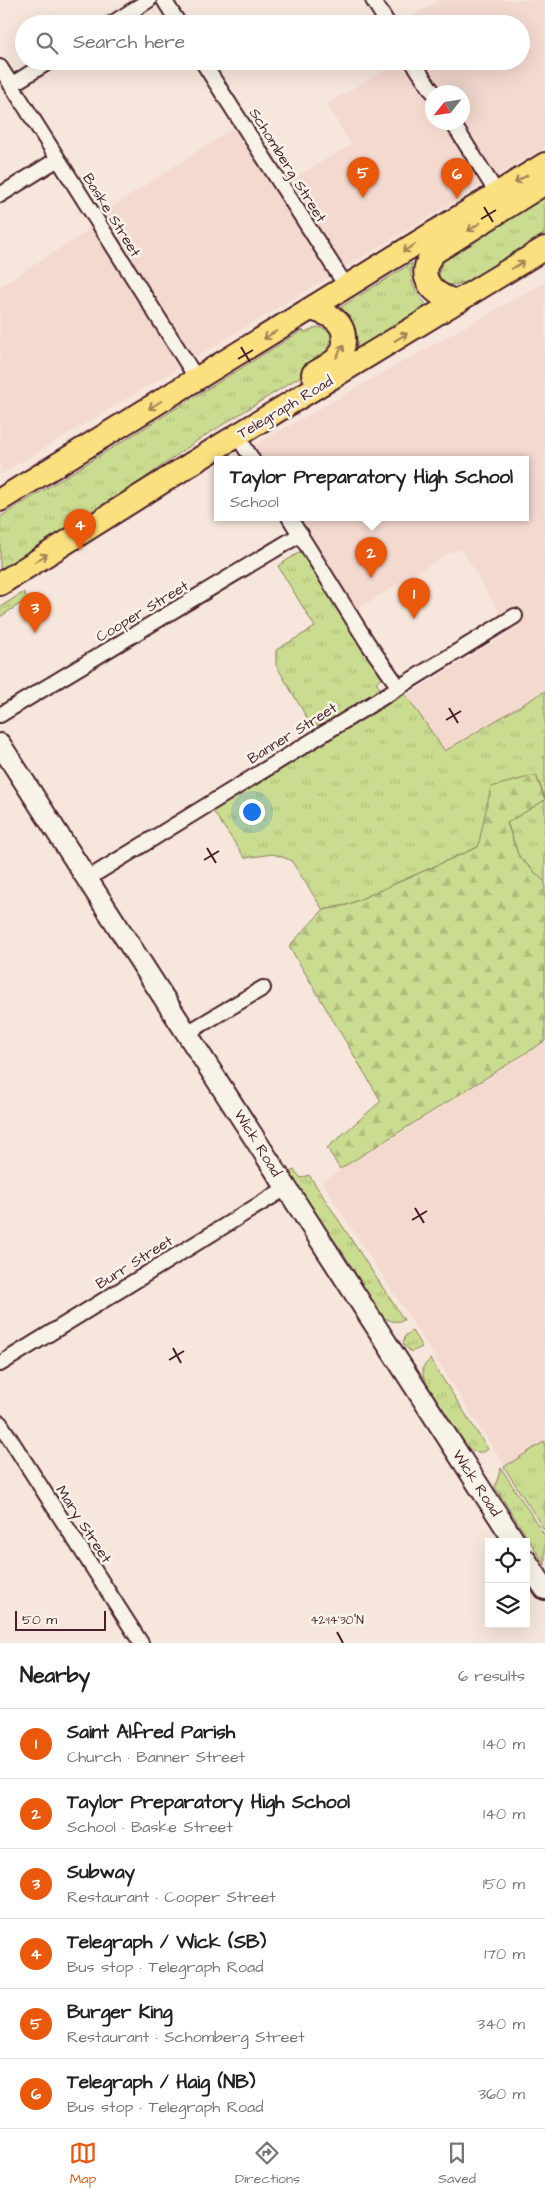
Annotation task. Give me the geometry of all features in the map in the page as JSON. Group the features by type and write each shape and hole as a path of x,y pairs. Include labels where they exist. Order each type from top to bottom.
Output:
{"main road":[{"path":"0,500 545,164"},
{"path":"459,301 448,300 435,292 425,275 428,259 434,252 545,183"},
{"name":"Telegraph Road","path":"0,584 237,435 545,248"},
{"path":"176,473 200,446 337,358 344,348 343,330 333,318 311,309"}],"street":[{"path":"125,15 149,0"},
{"path":"164,0 173,15"},
{"path":"373,0 382,15"},
{"name":"Baske Street","path":"0,67 197,379"},
{"path":"11,85 35,70"},
{"name":"Schomberg Street","path":"208,70 346,286"},
{"path":"418,70 427,85"},
{"path":"457,130 497,193"},
{"path":"0,194 58,159"},
{"path":"237,435 250,456"},
{"path":"292,521 367,642 398,686"},
{"name":"Cooper Street","path":"0,715 300,534"},
{"name":"Banner Street","path":"87,879 398,686 515,616"},
{"name":"Wick Road","path":"0,744 512,1538"},
{"path":"187,1033 263,988"},
{"name":"Burr Street","path":"0,1364 286,1188"},
{"name":"Mary Street","path":"0,1423 141,1643"},
{"path":"530,1566 545,1589"}],"shaded area":[{"path":"440,0 545,0 545,147 0,475 0,286 83,234 101,214 235,127 273,190 351,145 327,104 385,70 530,70 530,15 414,15"},
{"path":"545,282 545,916 401,699 510,632 462,549 451,552 355,610 299,521 529,521 529,456 259,456 253,446"},
{"path":"545,1042 545,1528 322,1182"}],"green space":[{"path":"545,189 545,233 464,284 462,282 454,285 448,284 440,280 439,272 444,259"},
{"path":"412,263 412,281 419,296 428,306 357,350 355,327 341,307"},
{"path":"318,327 329,331 331,335 326,353 314,368 198,440 121,495 0,570 0,517 303,330 305,332"},
{"path":"300,552 383,678 376,682 380,689 319,726 313,725 319,721 318,718 310,723 276,665 276,650 315,627 278,566"},
{"path":"24,592 26,600 0,617 0,607"},
{"path":"545,691 545,798 536,775 478,847 347,905 323,910 291,860 273,854 245,858 213,811 405,694 445,751"},
{"path":"536,775 545,800 507,823 519,857 545,882 545,1041 340,1169 327,1148 381,1101 289,946 323,910 347,905 478,847 491,787"},
{"path":"545,800 545,882 519,857 507,822"},
{"path":"294,1170 301,1178 309,1175 404,1320 392,1321 380,1315 344,1254 286,1174"},
{"path":"412,1331 422,1347 411,1352 403,1344 405,1336"},
{"path":"430,1359 488,1449 485,1451 478,1452 468,1448 427,1384 423,1376 423,1367"},
{"path":"545,1441 545,1531 504,1467"},
{"path":"501,1468 545,1536 545,1565 530,1542 530,1538 528,1538 495,1487"}],"place":[{"name":"Burger King","path":"363,198"},
{"name":"Telegraph / Haig (NB)","path":"457,199"},
{"name":"Telegraph / Wick (SB)","path":"80,550"},
{"name":"Taylor Preparatory High School","path":"371,578"},
{"name":"Saint Alfred Parish","path":"414,619"},
{"name":"Subway","path":"35,633"}]}
